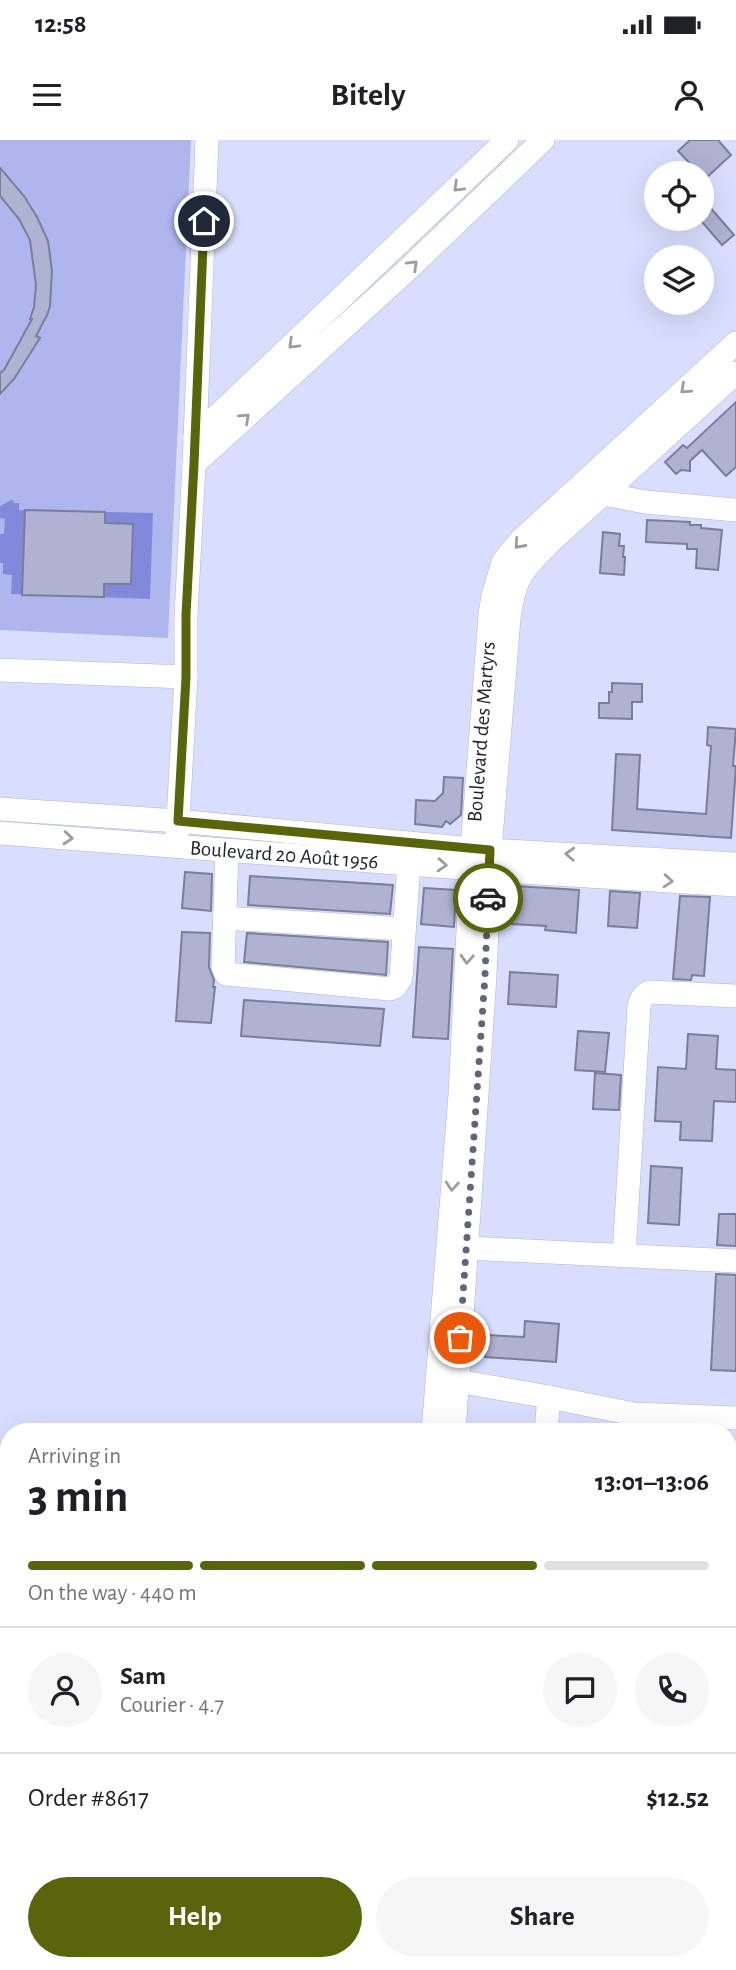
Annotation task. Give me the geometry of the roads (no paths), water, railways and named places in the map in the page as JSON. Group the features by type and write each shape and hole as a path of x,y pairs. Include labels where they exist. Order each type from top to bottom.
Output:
{"street":[{"path":"176,847 186,677 186,615 207,140"},
{"path":"195,437 506,140"},
{"path":"194,464 405,272 543,140"},
{"name":"Boulevard des Martyrs","path":"455,1423 485,976 481,859 490,615 497,579 503,562 521,540 736,343"},
{"path":"604,494 736,373"},
{"path":"585,480 604,494 646,502 736,510"},
{"name":"Boulevard des Martyrs","path":"434,1423 481,859 509,618 515,586 523,569 604,494"},
{"path":"0,670 186,677"},
{"path":"0,809 178,821 481,859"},
{"name":"Boulevard 20 Août 1956","path":"0,833 408,863 481,859 736,864"},
{"path":"228,851 223,967 226,974 390,989 395,987 401,978 408,863"},
{"name":"Boulevard 20 Août 1956","path":"481,859 736,885"},
{"path":"224,918 404,929"},
{"path":"624,1256 639,1006 643,995 649,992 736,996"},
{"path":"466,1248 736,1261"},
{"path":"457,1381 549,1397 634,1423 736,1418"},
{"path":"547,1423 549,1397"}]}
